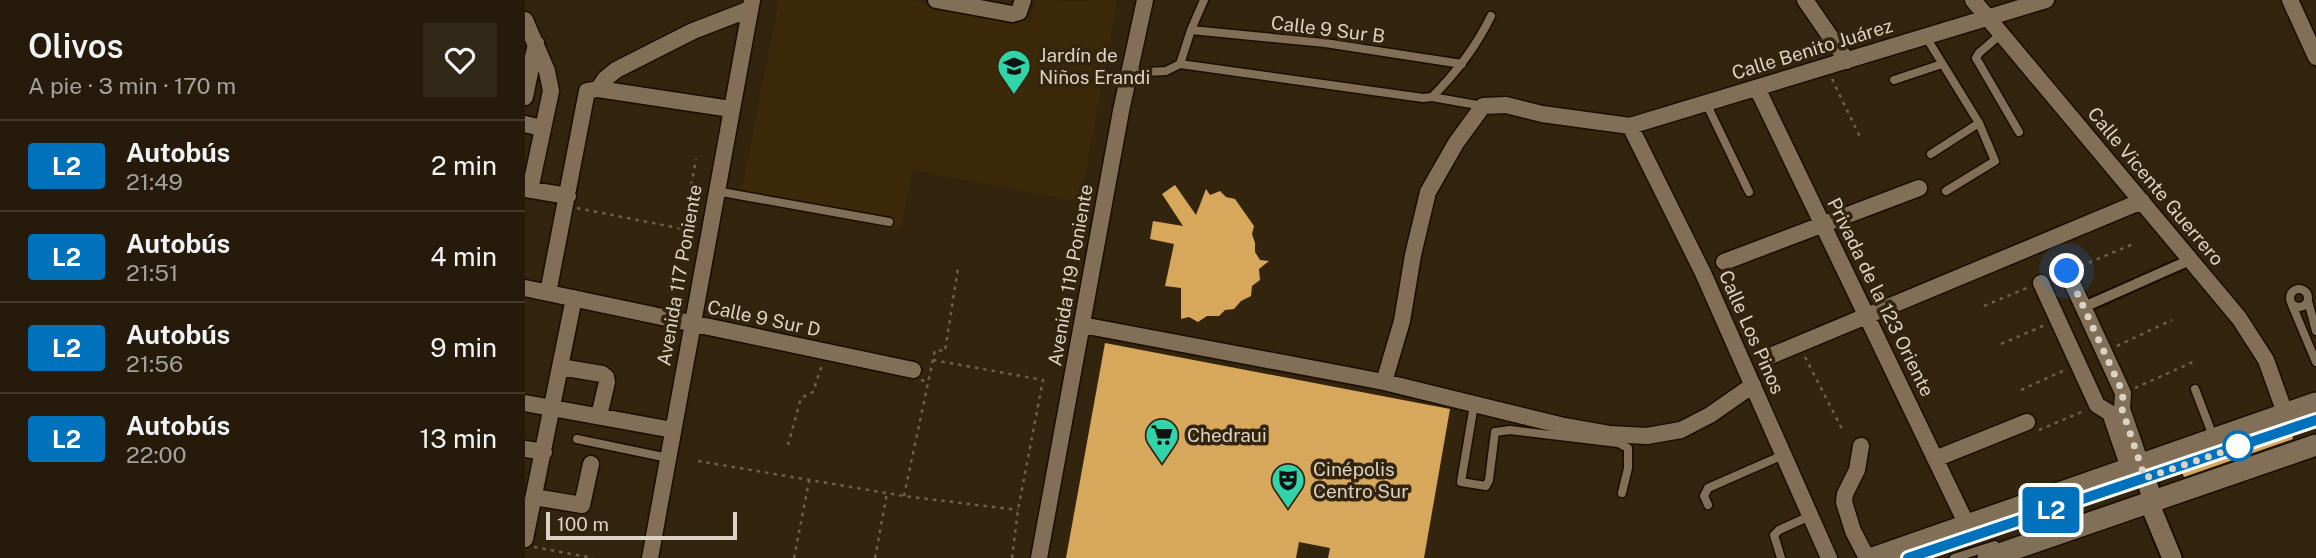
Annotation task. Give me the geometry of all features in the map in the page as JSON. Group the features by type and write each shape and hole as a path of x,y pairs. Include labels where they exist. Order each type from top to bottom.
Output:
{"main road":[{"path":"1988,558 2143,489 2214,439 2316,403"},
{"path":"1873,558 1967,525 2143,489 2316,445"}],"street":[{"path":"936,0 1012,14 1019,12 1023,0"},
{"name":"Avenida 119 Poniente","path":"1039,558 1145,0"},
{"path":"1805,0 1847,61"},
{"name":"Calle Vicente Guerrero","path":"1972,0 2142,201 2254,339 2266,360 2285,413"},
{"name":"Calle Benito Juárez","path":"1630,126 2046,0"},
{"path":"2290,0 2316,57"},
{"path":"548,293 592,90 616,70 751,5"},
{"name":"Avenida 117 Poniente","path":"650,558 751,5"},
{"path":"525,20 550,81 551,91 543,128 530,167 528,190 567,201"},
{"path":"525,97 536,43"},
{"name":"Privada de la 123 Oriente","path":"1757,88 1967,525"},
{"path":"592,90 731,109"},
{"path":"1384,382 1402,321 1428,192 1456,143 1483,106 1506,105 1542,114 1630,126"},
{"path":"525,124 543,128"},
{"name":"Calle Los Pinos","path":"1630,126 1703,273 1829,558"},
{"path":"1724,262 1919,188"},
{"path":"1768,357 2142,201"},
{"path":"2084,307 2190,260"},
{"path":"2067,271 2104,351 2113,405 2143,489 2172,558"},
{"path":"2041,283 2078,364 2113,405"},
{"name":"Calle 9 Sur D","path":"525,288 913,370"},
{"path":"525,539 574,298"},
{"path":"1082,325 1384,382 1564,426 1609,434 1647,436 1681,430 1710,415 1753,385"},
{"path":"560,367 606,377 599,416"},
{"path":"525,403 673,430"},
{"path":"1935,459 2033,426"},
{"path":"1861,446 1857,470 1844,502 1853,531 1867,558"},
{"path":"525,449 544,452"},
{"path":"534,497 582,505 591,464"}],"lane":[{"path":"1180,64 1204,0"},
{"path":"1431,97 1462,64 1479,41 1491,16"},
{"name":"Calle 9 Sur B","path":"1191,30 1325,43 1462,64"},
{"path":"2001,34 1976,58 2019,132"},
{"path":"1926,37 1979,123 1996,161 1946,191"},
{"path":"1129,73 1166,71 1180,64 1483,106"},
{"path":"1894,80 1942,64"},
{"path":"1706,103 1749,192"},
{"path":"1931,154 1979,123"},
{"path":"716,191 889,222"},
{"path":"2316,331 2307,293 2299,289 2291,293 2292,305 2316,362"},
{"path":"2292,305 2299,308 2308,301"},
{"path":"2195,389 2214,439"},
{"path":"1474,405 1461,482 1486,486 1495,432 1510,430 1618,443 1628,448 1628,468 1622,493"},
{"path":"2034,532 2316,420"},
{"path":"1908,558 2316,437"},
{"path":"577,439 668,458"},
{"path":"1709,505 1704,496 1708,488 1783,455"},
{"path":"1781,558 1775,535 1779,530 1810,516"},
{"path":"1954,558 2007,541"}],"path":[{"path":"1826,67 1860,137"},
{"path":"670,302 696,159"},
{"path":"567,201 683,229"},
{"path":"904,496 935,350 945,351 958,268"},
{"path":"2001,344 2057,319"},
{"path":"2104,351 2172,320"},
{"path":"1798,345 1842,429"},
{"path":"933,360 1043,380 1018,510 1012,558"},
{"path":"788,445 801,398 813,392 823,362"},
{"path":"2033,426 2113,405 2193,362"},
{"path":"2021,390 2078,364"},
{"path":"698,461 904,496 1018,510"},
{"path":"795,558 809,481"},
{"path":"875,558 887,493"},
{"path":"525,545 593,558"}],"shaded area":[{"path":"779,0 912,0 1030,22 1035,0 1117,1 1080,202 913,170 900,231 740,200"}],"building":[{"path":"1175,185 1196,215 1206,189 1210,195 1220,191 1226,197 1235,199 1254,226 1252,234 1255,252 1260,260 1269,261 1259,269 1260,280 1252,286 1251,296 1241,301 1234,309 1225,310 1219,316 1207,316 1198,322 1189,317 1181,319 1181,288 1165,286 1174,244 1150,239 1153,221 1183,226 1162,194"},
{"path":"1105,343 1450,409 1424,558 1328,558 1330,548 1299,542 1296,558 1066,558"},
{"path":"2292,435 2293,439 2184,477 2182,472"}],"bus line":[{"name":"L2","path":"1908,558 2316,420"}],"place":[{"name":"Jardín de Niños Erandi","path":"1014,96"},
{"name":"Chedraui","path":"1162,465"},
{"name":"Cinépolis Centro Sur","path":"1288,510"}],"route":[{"path":"2067,271 2123,393 2122,409 2145,478 2243,445 2238,446"}]}
